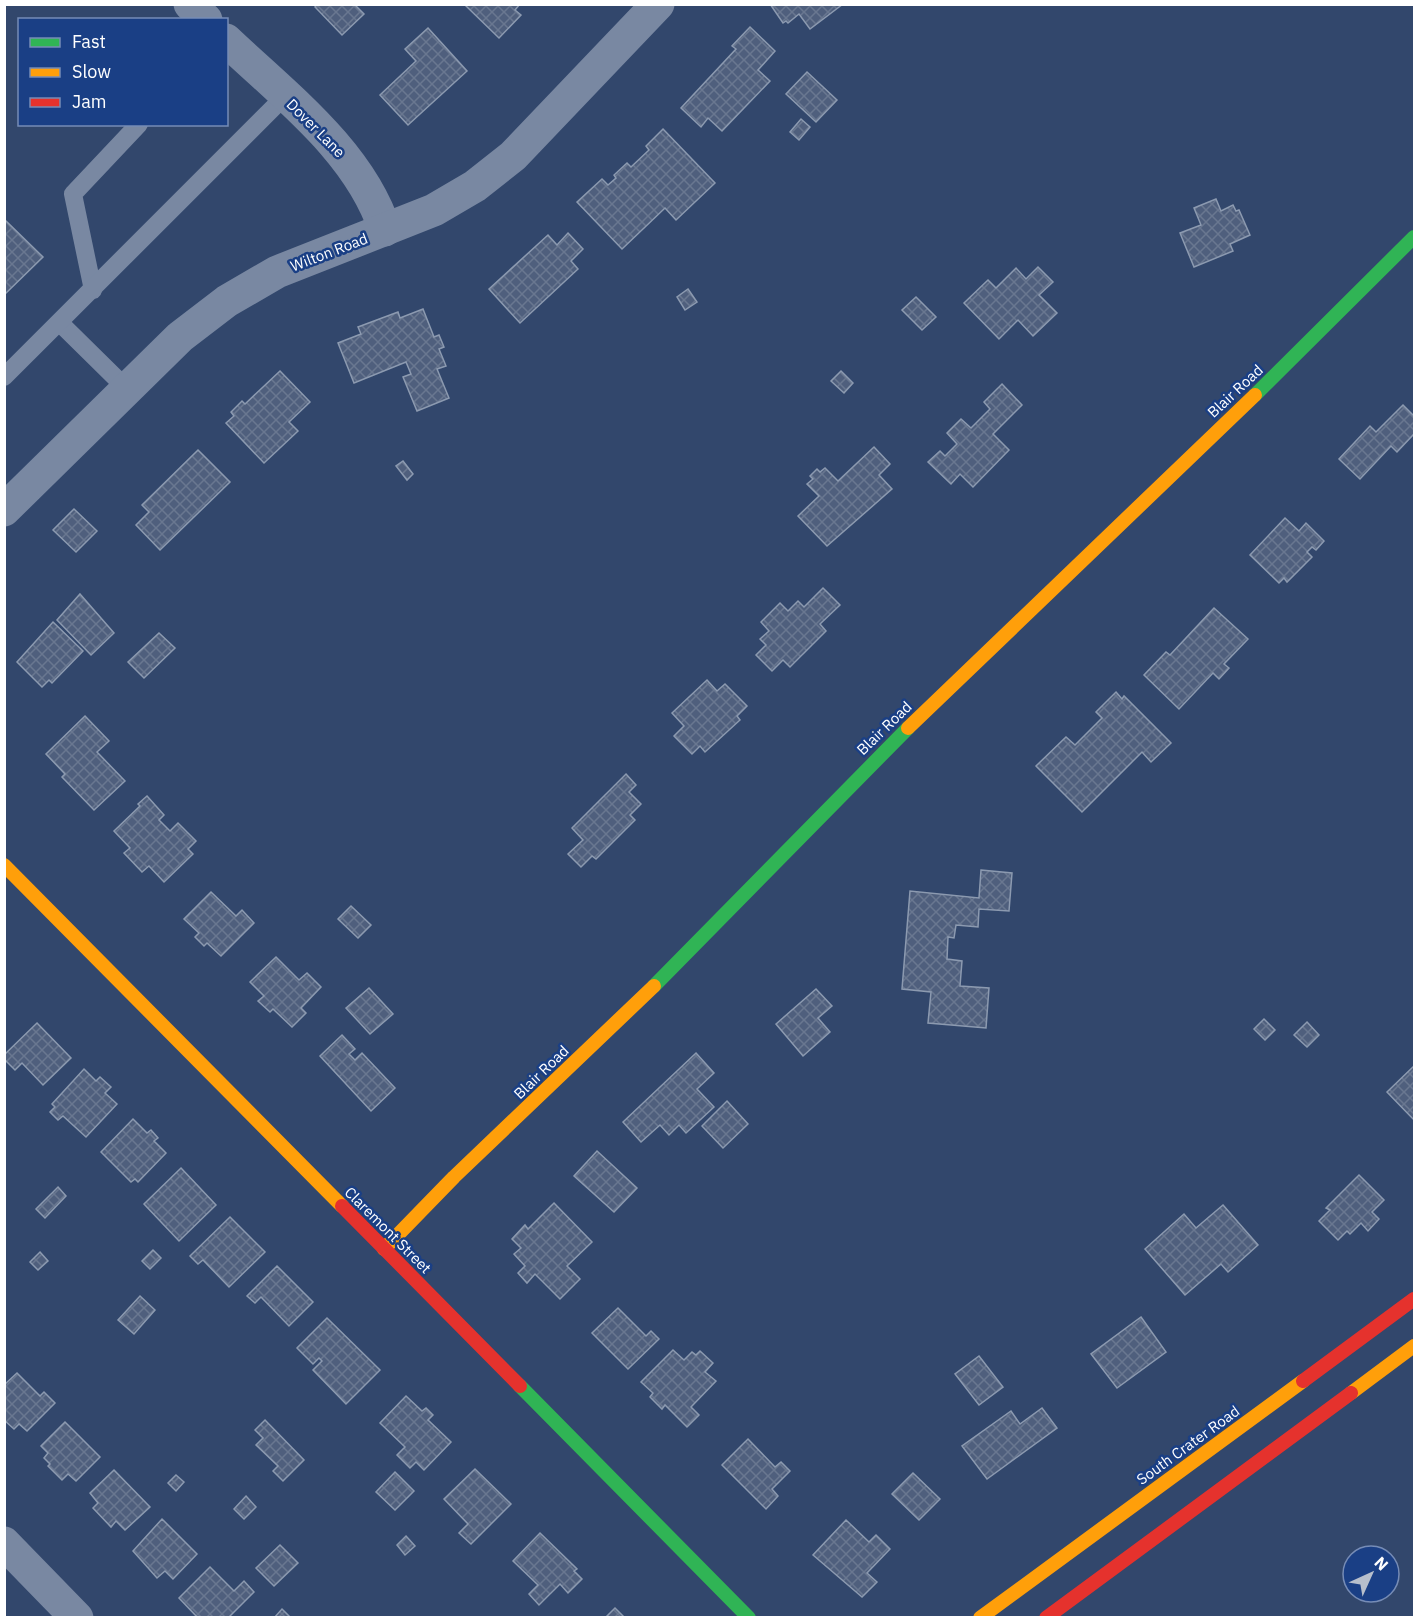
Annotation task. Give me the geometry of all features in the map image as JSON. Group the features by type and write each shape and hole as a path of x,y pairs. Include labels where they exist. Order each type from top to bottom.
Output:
{"street":[{"path":"190,4 204,18"},
{"name":"Wilton Road","path":"4,510 180,337 226,301 277,272 385,230 450,201 475,186 513,156 658,4"},
{"name":"Dover Lane","path":"228,42 340,150 363,180 385,230"},
{"name":"Blair Road","path":"384,1249 454,1177 676,965 862,773 1053,586 1314,339 1414,237"},
{"name":"Claremont Street","path":"4,866 749,1617"},
{"name":"South Crater Road","path":"981,1617 1414,1299"},
{"path":"1046,1617 1414,1346"},
{"path":"4,1543 77,1617"}],"lane":[{"path":"4,377 285,96"},
{"path":"93,290 73,194 137,126"},
{"path":"60,322 127,389"}],"building":[{"path":"317,4 354,4 364,14 342,35 315,7"},
{"path":"464,4 520,4 515,10 521,15 499,38"},
{"path":"770,4 843,4 810,29 799,14 788,23 786,21 783,23"},
{"path":"750,27 775,51 758,70 770,81 722,131 708,118 701,127 681,108 736,49 732,46"},
{"path":"428,28 467,71 408,125 380,95 416,61 405,49"},
{"path":"807,72 837,100 816,122 786,94"},
{"path":"801,119 810,127 799,140 790,132"},
{"path":"663,129 715,183 676,220 665,208 622,249 577,202 602,179 608,185 616,178 614,175 627,163 631,167 649,150 646,146"},
{"path":"1216,199 1221,211 1233,205 1236,211 1239,210 1250,235 1230,244 1233,251 1194,267 1180,233 1201,225 1194,208"},
{"path":"4,219 43,257 4,295"},
{"path":"568,233 583,249 571,261 578,269 520,323 489,289 548,235 557,245"},
{"path":"1038,267 1053,282 1039,295 1057,313 1033,336 1018,320 999,339 964,303 988,280 996,288 1016,268 1026,279"},
{"path":"688,289 697,302 685,310 677,297"},
{"path":"916,297 936,317 922,330 902,310"},
{"path":"423,309 434,337 439,335 444,347 439,349 446,366 437,369 449,398 417,411 403,377 411,374 406,362 354,383 338,343 361,334 358,327 398,312 400,318"},
{"path":"280,371 310,402 289,422 298,431 264,463 226,423 234,416 231,412 242,401 245,404"},
{"path":"841,371 853,383 844,393 831,381"},
{"path":"1002,384 1022,405 993,434 1009,450 973,487 960,474 951,484 928,462 940,451 945,456 957,444 947,433 961,419 971,428 990,409 984,402"},
{"path":"1403,405 1414,416 1414,434 1397,452 1391,446 1360,479 1339,459 1370,426 1376,432"},
{"path":"874,447 890,464 879,475 892,489 827,546 798,516 819,496 807,484 813,479 810,476 817,469 820,472 825,468 838,481"},
{"path":"198,450 230,482 160,550 136,525 149,512 142,505"},
{"path":"403,461 413,474 407,480 396,466"},
{"path":"74,509 97,531 76,552 53,530"},
{"path":"1285,518 1299,531 1306,523 1324,541 1316,550 1312,547 1307,552 1312,557 1287,582 1284,578 1279,583 1250,555"},
{"path":"823,588 840,605 820,624 826,631 790,667 783,660 772,671 756,655 766,645 760,639 769,631 761,622 780,603 788,611 798,601 804,607"},
{"path":"80,594 114,633 91,655 57,620"},
{"path":"1214,608 1248,639 1224,664 1229,668 1219,679 1213,673 1179,709 1144,675 1166,652 1170,655"},
{"path":"53,622 83,651 52,683 49,680 42,687 17,662"},
{"path":"159,633 175,648 144,678 128,662"},
{"path":"707,680 717,691 725,684 747,706 737,716 740,720 705,752 700,746 692,754 674,736 684,726 672,713"},
{"path":"1116,692 1122,699 1124,696 1171,743 1151,762 1142,752 1082,812 1036,766 1066,737 1075,745 1102,718 1096,712"},
{"path":"85,716 109,741 97,752 125,781 94,810 62,777 65,774 46,754"},
{"path":"626,774 636,785 629,792 641,804 630,815 635,820 596,859 592,856 581,867 568,854 583,840 572,828"},
{"path":"147,796 164,815 159,820 170,831 178,823 196,841 188,849 193,854 164,882 149,866 142,872 124,853 130,848 114,831"},
{"path":"981,870 1012,873 1009,911 979,909 978,927 956,925 954,938 948,937 947,959 962,961 960,986 989,988 986,1028 928,1023 931,992 902,989 910,891 979,898"},
{"path":"211,892 236,916 242,910 254,923 221,956 207,943 204,946 195,937 199,933 184,919"},
{"path":"351,906 371,925 358,938 338,919"},
{"path":"276,957 299,980 307,973 321,987 301,1008 306,1013 292,1027 273,1009 270,1012 258,1001 264,996 250,982"},
{"path":"369,988 393,1014 370,1034 346,1008"},
{"path":"816,989 832,1006 818,1018 830,1032 803,1056 776,1024"},
{"path":"1264,1019 1275,1030 1265,1040 1254,1029"},
{"path":"1307,1022 1319,1035 1307,1047 1294,1035"},
{"path":"37,1023 71,1058 43,1085 22,1063 15,1070 4,1059 4,1055"},
{"path":"342,1035 355,1049 349,1054 355,1060 362,1053 395,1088 371,1111 320,1056"},
{"path":"696,1053 714,1073 697,1089 714,1107 686,1133 679,1125 669,1135 660,1125 641,1142 623,1122"},
{"path":"1414,1066 1414,1120 1387,1092"},
{"path":"84,1069 96,1081 100,1077 111,1087 105,1093 117,1104 86,1137 63,1116 58,1120 50,1112 55,1107 52,1104"},
{"path":"727,1101 748,1124 723,1148 702,1126"},
{"path":"133,1119 147,1133 151,1130 158,1138 154,1141 166,1153 138,1182 135,1179 131,1182 101,1152"},
{"path":"597,1151 637,1188 614,1212 574,1176"},
{"path":"181,1168 216,1205 179,1241 144,1204"},
{"path":"1359,1175 1384,1200 1372,1212 1379,1219 1368,1231 1361,1223 1350,1234 1347,1231 1338,1240 1319,1221 1330,1210 1326,1208"},
{"path":"58,1187 66,1196 45,1218 36,1209"},
{"path":"554,1203 592,1242 567,1266 580,1279 560,1299 535,1274 527,1283 518,1273 525,1266 514,1254 521,1248 512,1239 525,1225 528,1229"},
{"path":"1223,1205 1258,1245 1228,1272 1221,1264 1185,1295 1145,1249 1184,1214 1196,1228"},
{"path":"230,1217 265,1252 229,1287 203,1260 198,1264 190,1256"},
{"path":"153,1250 161,1258 150,1269 142,1261"},
{"path":"40,1252 48,1261 38,1270 30,1262"},
{"path":"277,1266 313,1302 289,1326 261,1297 255,1303 247,1296"},
{"path":"140,1296 155,1310 134,1334 118,1320"},
{"path":"618,1308 646,1336 651,1331 659,1339 628,1369 592,1333"},
{"path":"1141,1317 1166,1352 1117,1388 1091,1354"},
{"path":"327,1318 380,1370 346,1404 313,1370 322,1361 319,1358 313,1364 297,1348"},
{"path":"673,1350 684,1360 692,1352 696,1355 700,1351 713,1363 705,1372 716,1381 691,1407 699,1415 687,1427 665,1405 662,1409 650,1397 653,1393 641,1382"},
{"path":"979,1356 1003,1387 979,1405 955,1374"},
{"path":"17,1373 40,1396 44,1392 55,1403 27,1431 19,1424 14,1429 4,1420 4,1385"},
{"path":"406,1396 422,1411 426,1408 433,1415 428,1420 451,1442 424,1470 416,1462 410,1468 397,1455 405,1447 380,1423"},
{"path":"1042,1408 1057,1428 987,1479 962,1446 1011,1411 1020,1424"},
{"path":"265,1420 304,1460 283,1481 273,1471 278,1466 256,1445 263,1438 255,1430"},
{"path":"65,1422 100,1457 76,1481 68,1474 62,1480 48,1466 50,1464 44,1458 48,1453 41,1446"},
{"path":"748,1439 775,1467 781,1462 790,1471 772,1489 778,1496 766,1509 722,1465"},
{"path":"475,1469 511,1504 471,1544 459,1533 468,1524 444,1499"},
{"path":"114,1470 150,1507 125,1530 116,1521 111,1527 93,1508 98,1503 90,1493"},
{"path":"395,1472 414,1491 395,1510 376,1492"},
{"path":"913,1473 940,1499 919,1520 892,1494"},
{"path":"176,1475 184,1482 176,1491 168,1483"},
{"path":"246,1496 256,1507 244,1519 234,1509"},
{"path":"162,1519 197,1554 173,1579 165,1571 157,1578 133,1551"},
{"path":"846,1520 869,1542 876,1535 890,1549 867,1573 877,1582 862,1597 813,1555"},
{"path":"540,1533 577,1569 574,1571 582,1579 568,1593 560,1584 539,1605 529,1594 538,1585 513,1561"},
{"path":"406,1536 415,1546 405,1555 397,1545"},
{"path":"280,1545 298,1563 274,1586 256,1568"},
{"path":"210,1567 234,1591 244,1581 254,1592 228,1618 198,1618 179,1598"},
{"path":"615,1608 625,1618 605,1618"},
{"path":"282,1609 291,1618 274,1618"}],"traffic: fast":[{"path":"1255,395 1414,237"},
{"path":"654,986 908,728"},
{"path":"520,1386 749,1618"}],"traffic: slow":[{"path":"908,728 1255,395"},
{"path":"4,865 342,1206"},
{"path":"384,1249 454,1177 654,986"},
{"path":"1351,1393 1414,1346"},
{"path":"980,1618 1303,1381"}],"traffic: jam":[{"path":"342,1206 520,1386"},
{"path":"1303,1381 1414,1299"},
{"path":"1046,1618 1351,1393"}]}
